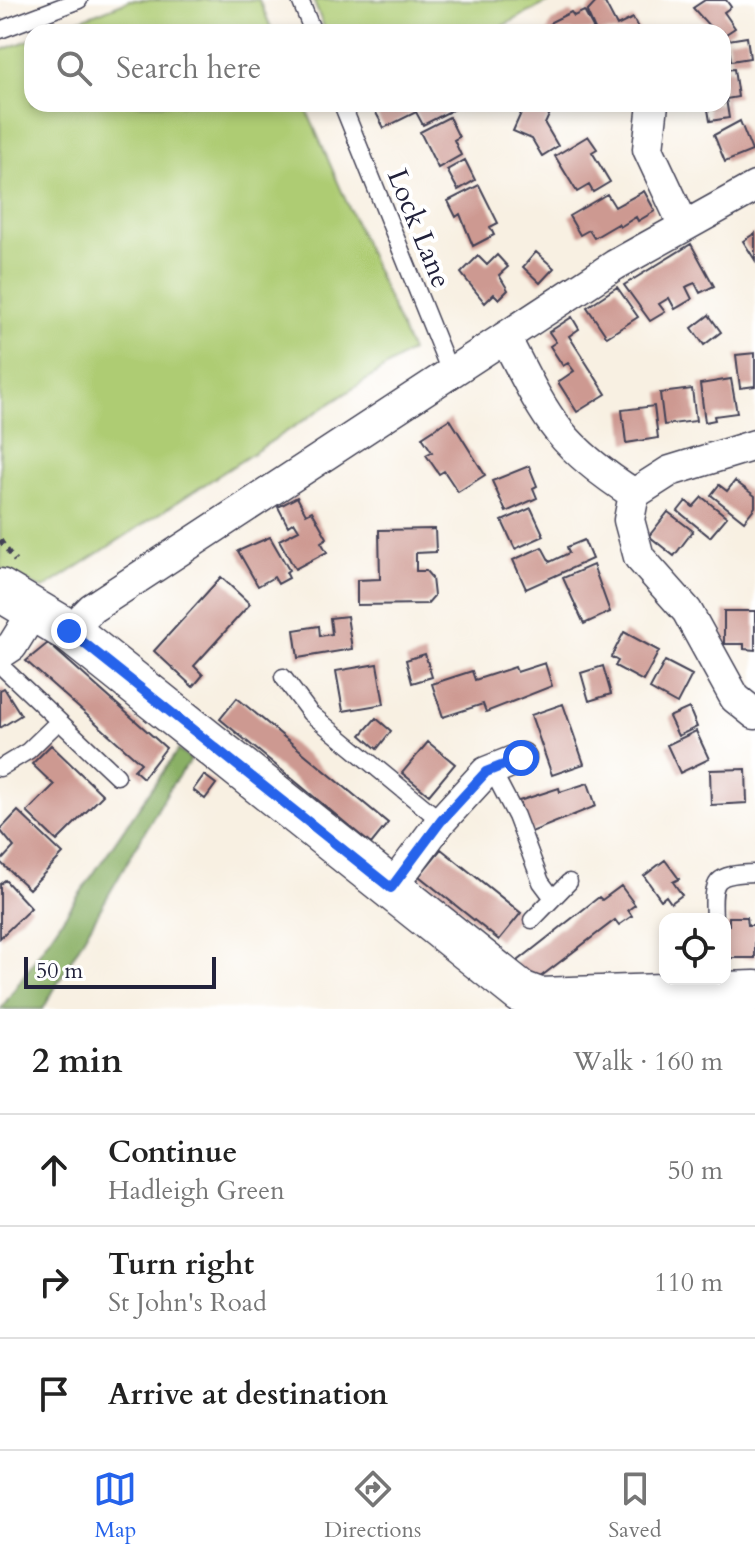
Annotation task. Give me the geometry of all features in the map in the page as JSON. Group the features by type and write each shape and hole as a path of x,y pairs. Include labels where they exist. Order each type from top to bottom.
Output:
{"street":[{"path":"645,112 648,149 684,226"},
{"path":"35,610 92,608 615,265 755,187"},
{"path":"505,337 548,420 569,447 591,466 634,494"},
{"path":"755,445 670,471 634,494 629,520 639,557 687,611 735,698 755,714"},
{"path":"0,654 12,646 35,610"},
{"path":"35,610 391,888 535,1006 729,988"},
{"path":"391,888 487,762 521,758"}],"lane":[{"path":"0,30 79,0"},
{"path":"300,0 310,24"},
{"name":"Lock Lane","path":"345,112 450,372"},
{"path":"0,665 117,776"},
{"path":"283,677 310,713 441,821"},
{"path":"0,768 28,751 59,721"},
{"path":"487,762 516,816 541,882 553,898"},
{"path":"714,913 712,888 726,873 755,873"},
{"path":"532,920 569,882"}],"green space":[{"path":"130,0 259,0 270,24 69,24"},
{"path":"313,0 552,0 506,24 323,24"},
{"path":"24,42 24,112 307,112 411,351 43,589 0,568 0,51"},
{"path":"178,750 191,760 171,786 43,1009 1,1009"}],"building":[{"path":"705,0 726,0 731,7 724,12 735,28 731,31 731,24 707,24 693,8"},
{"path":"597,1 605,3 616,24 592,24 587,12"},
{"path":"584,11 591,24 550,24 571,12 574,16"},
{"path":"633,18 636,24 621,24"},
{"path":"747,37 750,58 731,61 731,40"},
{"path":"731,69 734,69 738,97 731,98"},
{"path":"376,112 416,112 384,128"},
{"path":"416,112 448,112 423,125"},
{"path":"521,112 550,112 545,124 558,146 542,156 532,139 513,131"},
{"path":"708,112 728,112 729,118 710,121"},
{"path":"449,117 459,137 454,140 461,155 438,168 420,132"},
{"path":"740,121 752,151 725,162 714,135"},
{"path":"588,136 597,149 592,152 610,182 593,192 589,185 577,192 555,156"},
{"path":"465,160 475,180 458,190 447,170"},
{"path":"479,185 498,223 490,227 494,235 473,246 460,214 456,217 448,201"},
{"path":"644,191 655,211 638,221 636,217 620,227 618,224 594,238 589,230 580,235 569,216 607,194 615,207"},
{"path":"755,233 755,260 743,241"},
{"path":"691,244 714,286 700,293 695,283 686,287 692,299 675,309 669,298 659,304 665,312 650,321 624,285"},
{"path":"536,252 554,268 540,283 523,267"},
{"path":"497,255 508,267 499,275 508,290 499,299 494,294 485,303 461,273 478,256 487,265"},
{"path":"617,287 638,317 607,337 587,307"},
{"path":"709,315 721,332 704,345 692,328"},
{"path":"572,317 579,329 569,336 606,394 577,412 558,382 574,371 568,363 563,366 550,346 556,342 549,332"},
{"path":"755,353 755,386 740,388 736,355"},
{"path":"731,379 737,413 714,416 715,420 705,422 700,384"},
{"path":"692,389 696,421 664,425 660,393"},
{"path":"654,406 658,438 626,443 622,410"},
{"path":"450,419 485,475 458,492 444,471 439,474 426,455 432,452 422,437"},
{"path":"529,466 537,486 533,488 537,498 506,512 492,481"},
{"path":"735,481 755,496 755,507 744,521 711,495 719,485 727,491"},
{"path":"297,497 306,514 312,511 327,538 321,542 327,552 295,569 279,540 299,530 294,522 288,526 278,507"},
{"path":"702,497 727,517 710,537 678,511 686,501 693,507"},
{"path":"531,508 544,536 515,549 502,521"},
{"path":"668,512 693,531 674,556 649,536"},
{"path":"435,529 436,552 416,553 416,571 426,571 432,578 434,596 427,604 357,605 357,580 380,579 379,530"},
{"path":"270,537 289,570 286,572 289,578 278,584 274,577 258,586 238,551"},
{"path":"584,540 592,559 526,589 513,560 542,547 550,562 569,553 567,547"},
{"path":"593,565 610,612 584,624 563,578"},
{"path":"221,577 250,604 194,666 203,675 193,687 154,651"},
{"path":"724,611 755,611 755,650 744,649 744,644 724,644"},
{"path":"347,616 352,649 298,658 294,630 319,626 320,636 332,634 330,618"},
{"path":"624,632 659,651 643,681 615,666 618,661 611,657"},
{"path":"48,643 166,748 143,778 134,770 141,763 26,661"},
{"path":"425,654 432,677 412,683 406,660"},
{"path":"665,661 692,675 677,704 650,689"},
{"path":"545,663 552,686 486,712 483,704 443,717 432,684 472,671 475,680 515,667 517,672"},
{"path":"377,664 384,704 343,711 336,671"},
{"path":"603,666 611,694 589,701 581,673"},
{"path":"4,688 21,715 0,728 0,690"},
{"path":"237,698 388,823 371,844 220,719"},
{"path":"563,704 584,764 552,775 531,715"},
{"path":"689,708 697,727 678,736 669,717"},
{"path":"376,718 391,731 377,749 361,735"},
{"path":"696,731 709,759 680,773 667,745"},
{"path":"428,742 455,764 429,795 402,773"},
{"path":"51,745 103,795 57,841 27,812 54,785 32,764"},
{"path":"746,769 747,803 711,805 710,770"},
{"path":"204,775 216,784 205,799 193,790"},
{"path":"588,783 596,806 529,833 519,801 559,788 560,792"},
{"path":"18,811 63,854 29,889 0,862 14,847 0,830"},
{"path":"441,849 521,913 499,940 419,876"},
{"path":"665,860 679,879 673,882 682,895 671,903 666,896 661,900 644,876"},
{"path":"5,880 31,908 0,938 0,884"},
{"path":"621,886 635,905 628,910 632,916 619,925 615,920 535,981 514,964 599,897 602,900"},
{"path":"731,917 747,917 748,925 755,925 755,958 731,958"}],"route":[{"path":"69,631 391,888 441,821 486,772 521,758"}]}
